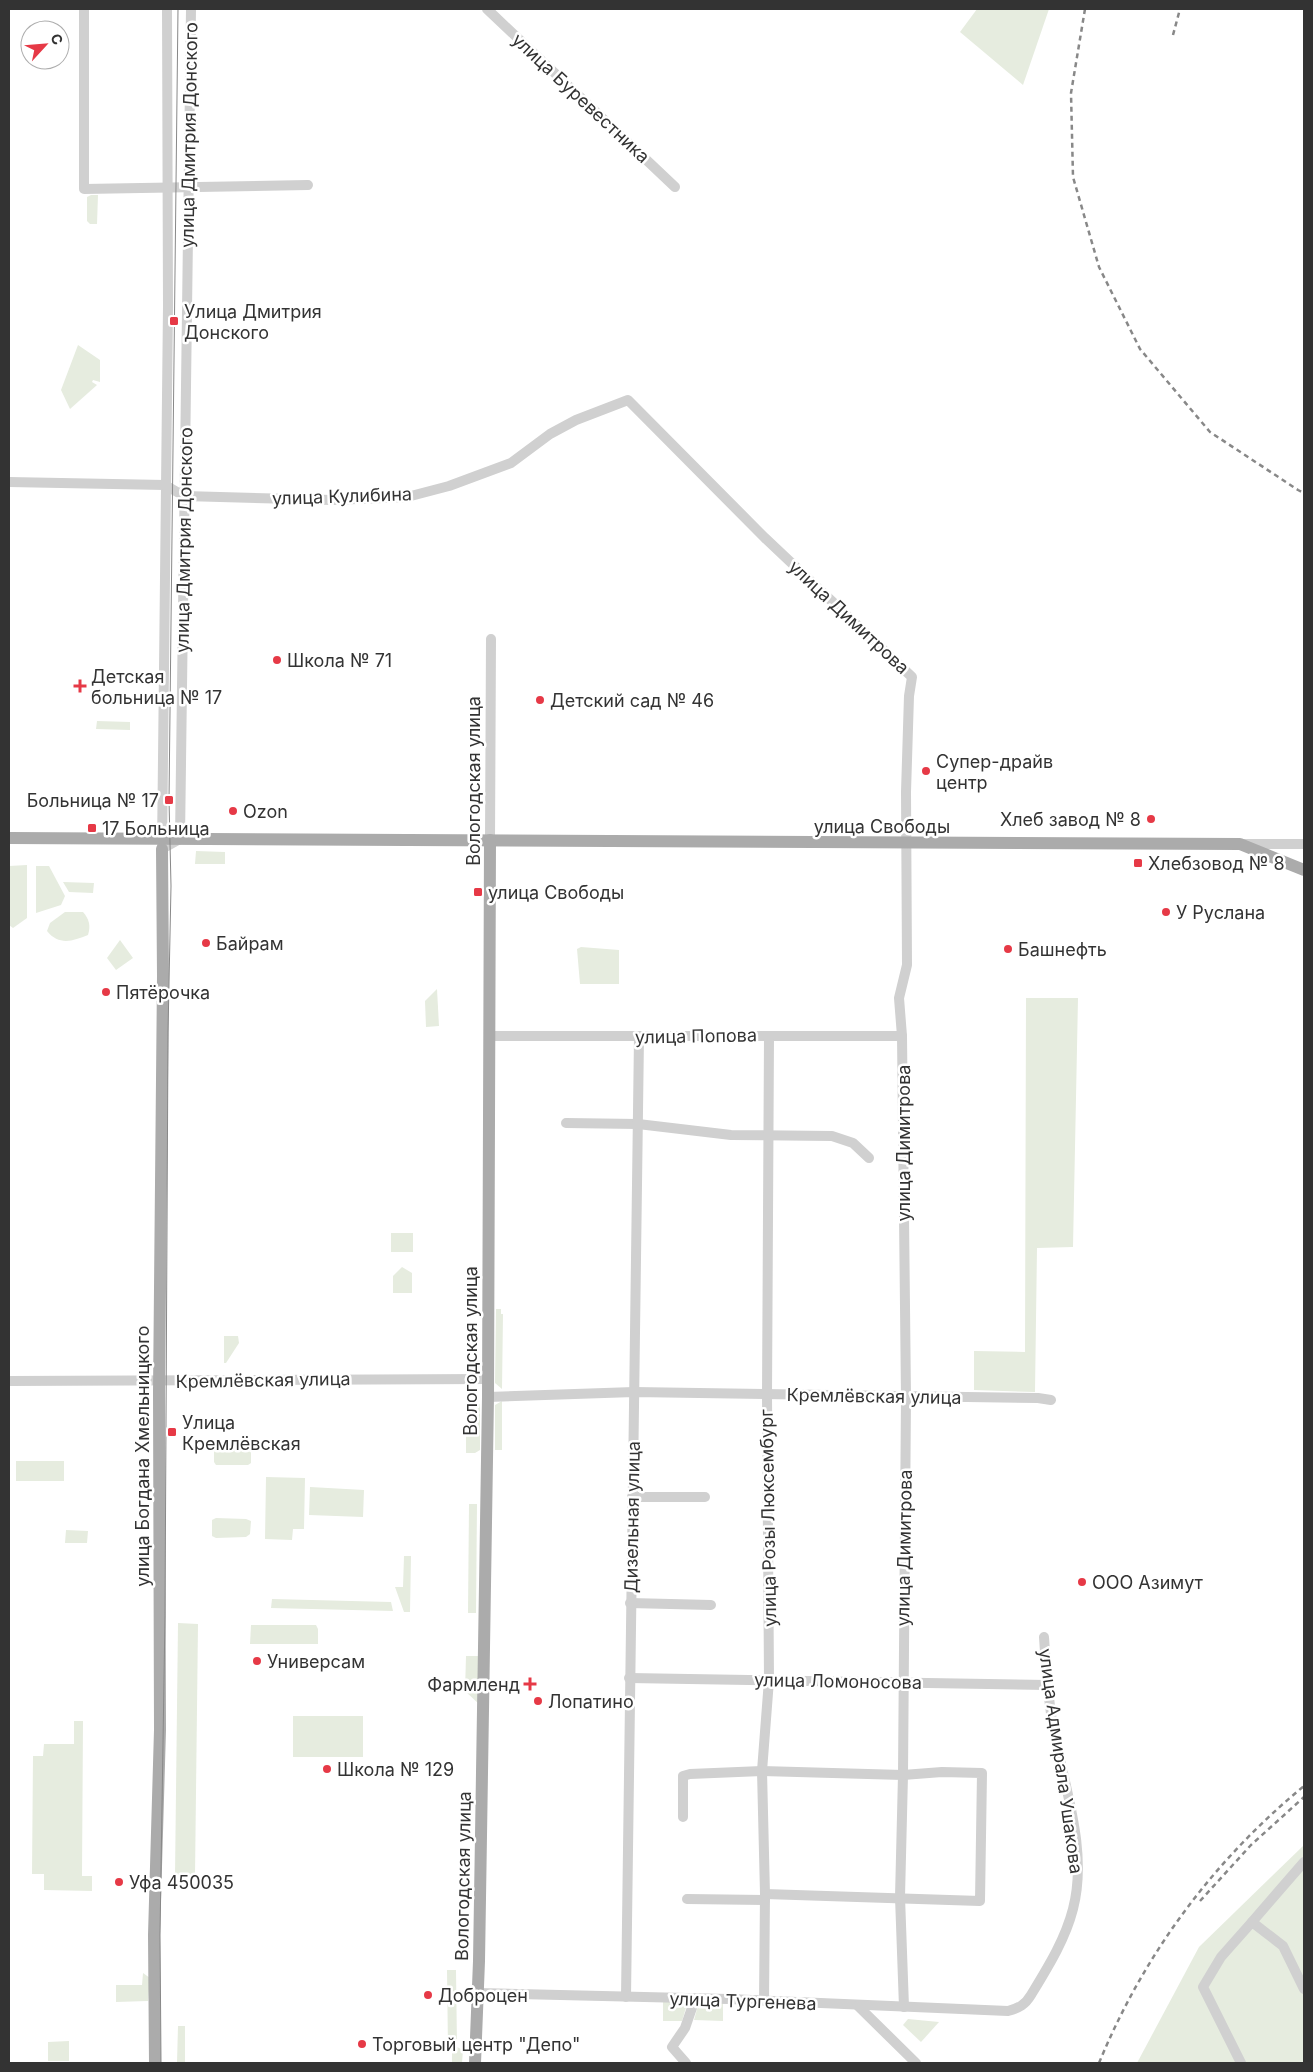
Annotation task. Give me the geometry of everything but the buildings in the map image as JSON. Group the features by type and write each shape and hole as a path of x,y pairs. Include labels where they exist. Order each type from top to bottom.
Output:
{"main road":[{"name":"улица Свободы","path":"9,838 162,844 180,839 906,844 1240,844"},
{"name":"Вологодская улица","path":"475,2063 488,1397 490,840"},
{"name":"улица Богдана Хмельницкого","path":"154,2063 154,1935 160,1730 159,1381 163,976 162,844"},
{"path":"1240,844 1304,870"}],"street":[{"path":"84,9 84,189 308,185"},
{"name":"улица Дмитрия Донского","path":"162,844 167,9"},
{"name":"улица Дмитрия Донского","path":"180,839 191,9"},
{"name":"улица Буревестника","path":"486,9 675,187"},
{"name":"улица Кулибина","path":"184,496 332,500 407,498 448,486 511,463 550,434 576,420 628,400"},
{"name":"улица Димитрова","path":"628,400 765,538 912,677 909,696 906,965 899,998 902,1036 906,1397 903,1775 900,1897 904,2007"},
{"path":"9,482 165,485 184,496"},
{"name":"Вологодская улица","path":"490,840 491,639"},
{"name":"улица Свободы","path":"1240,844 1304,844"},
{"name":"улица Попова","path":"490,1036 902,1036"},
{"name":"улица Розы Люксембург","path":"764,2001 765,1897 762,1771 770,1680 766,1395 769,1036"},
{"name":"Дизельная улица","path":"626,1997 639,1037"},
{"path":"566,1123 638,1124 730,1135 832,1136 853,1143 868,1158"},
{"name":"Кремлёвская улица","path":"9,1381 487,1379"},
{"name":"Кремлёвская улица","path":"488,1397 634,1392 1038,1398 1051,1400"},
{"path":"632,1497 705,1496"},
{"path":"630,1603 711,1605"},
{"name":"улица Адмирала Ушакова","path":"1008,2011 1026,2004 1064,1936 1073,1908 1078,1876 1076,1843 1047,1685 1044,1638"},
{"name":"улица Ломоносова","path":"629,1678 1047,1685"},
{"path":"683,1817 683,1776 690,1774 762,1771 903,1775 942,1772 982,1773 980,1901 900,1897 687,1899"},
{"path":"1241,2063 1203,1987 1221,1957 1304,1862"},
{"path":"1252,1922 1283,1946 1304,1989"},
{"name":"улица Тургенева","path":"477,1993 764,2001 1008,2011"},
{"path":"686,2063 672,2047 685,2028 695,1999"},
{"path":"858,2006 916,2063"}],"shaded area":[{"path":"977,9 1049,9 1023,85 960,32"},
{"path":"98,195 97,224 90,224 87,221 87,197"},
{"path":"78,345 100,360 100,382 93,380 92,382 97,385 70,409 61,390"},
{"path":"97,721 130,722 130,730 96,729"},
{"path":"196,851 225,852 225,864 195,864"},
{"path":"27,865 27,918 13,928 9,925 9,866"},
{"path":"36,866 49,866 65,896 61,905 36,913"},
{"path":"63,882 94,883 93,893 69,892"},
{"path":"65,912 83,912 89,922 88,935 66,941 56,939 47,931 50,923"},
{"path":"120,940 133,958 116,970 107,958"},
{"path":"581,947 619,950 619,984 580,984 577,949"},
{"path":"437,989 439,1026 426,1027 425,1001"},
{"path":"1026,998 1078,998 1073,1247 1037,1248 1035,1392 974,1390 974,1351 1025,1352"},
{"path":"391,1233 413,1233 413,1252 391,1252"},
{"path":"402,1267 412,1273 412,1293 393,1293 393,1276"},
{"path":"496,1309 501,1309 501,1314 503,1314 502,1389 495,1383"},
{"path":"224,1336 238,1336 239,1343 226,1363 224,1363"},
{"path":"502,1401 502,1450 495,1450 495,1405"},
{"path":"466,1404 480,1404 480,1450 475,1453 466,1453"},
{"path":"217,1444 249,1445 251,1447 251,1463 248,1465 216,1465 214,1462 214,1447"},
{"path":"16,1461 64,1461 64,1481 16,1481"},
{"path":"266,1477 305,1478 304,1529 293,1529 292,1540 265,1539"},
{"path":"310,1487 364,1490 363,1517 309,1515"},
{"path":"469,1504 477,1504 476,1613 468,1613"},
{"path":"216,1518 246,1519 251,1521 250,1534 246,1537 216,1538 212,1536 212,1520"},
{"path":"66,1530 88,1531 87,1543 65,1543"},
{"path":"404,1556 411,1556 410,1612 404,1612 395,1587 403,1587"},
{"path":"272,1599 391,1602 393,1611 271,1608"},
{"path":"178,1623 198,1624 195,1876 175,1876"},
{"path":"251,1625 316,1625 318,1629 318,1644 250,1644"},
{"path":"466,1656 481,1656 480,1705 465,1691"},
{"path":"293,1716 363,1716 363,1757 293,1757"},
{"path":"74,1721 83,1721 82,1876 92,1876 92,1891 44,1890 44,1874 32,1874 33,1756 43,1756 44,1744 74,1744"},
{"path":"1304,1845 1304,2063 1137,2063 1199,1947"},
{"path":"447,1970 456,1970 457,2047 463,2050 462,2063 452,2063 452,2049 448,2049"},
{"path":"143,1973 150,1978 148,2001 116,2002 116,1985 142,1985"},
{"path":"663,2000 688,2001 682,2021 663,2021"},
{"path":"699,2002 723,2003 723,2021 694,2020"},
{"path":"908,2019 939,2022 921,2042 903,2025"},
{"path":"178,2026 185,2026 185,2063 177,2063"},
{"path":"69,2041 69,2061 48,2061 48,2042"}],"tram line":[{"path":"161,2063 160,1935 165,1616 168,1032 171,886 169,800 178,9"}],"railway":[{"path":"1085,9 1071,93 1073,177 1099,267 1140,349 1210,432 1304,493"},
{"path":"1173,35 1180,9"},
{"path":"1099,2063 1137,1984 1184,1912 1240,1846 1304,1786"},
{"path":"1200,1901 1251,1845 1304,1797"}],"place":[{"name":"Улица Дмитрия Донского","path":"174,321"},
{"name":"Школа № 71","path":"277,660"},
{"name":"Детская больница № 17","path":"80,686"},
{"name":"Детский сад № 46","path":"540,700"},
{"name":"Супер-драйв центр","path":"926,771"},
{"name":"Больница № 17","path":"169,800"},
{"name":"Ozon","path":"233,811"},
{"name":"Хлеб завод № 8","path":"1151,819"},
{"name":"17 Больница","path":"92,828"},
{"name":"Хлебзовод № 8","path":"1138,863"},
{"name":"улица Свободы","path":"478,892"},
{"name":"У Руслана","path":"1166,912"},
{"name":"Байрам","path":"206,943"},
{"name":"Башнефть","path":"1008,949"},
{"name":"Пятёрочка","path":"106,992"},
{"name":"Улица Кремлёвская","path":"172,1432"},
{"name":"ООО Азимут","path":"1082,1582"},
{"name":"Универсам","path":"257,1661"},
{"name":"Фармленд","path":"530,1684"},
{"name":"Лопатино","path":"538,1701"},
{"name":"Школа № 129","path":"327,1769"},
{"name":"Уфа 450035","path":"119,1882"},
{"name":"Доброцен","path":"428,1995"},
{"name":"Торговый центр \"Депо\"","path":"362,2044"}]}
